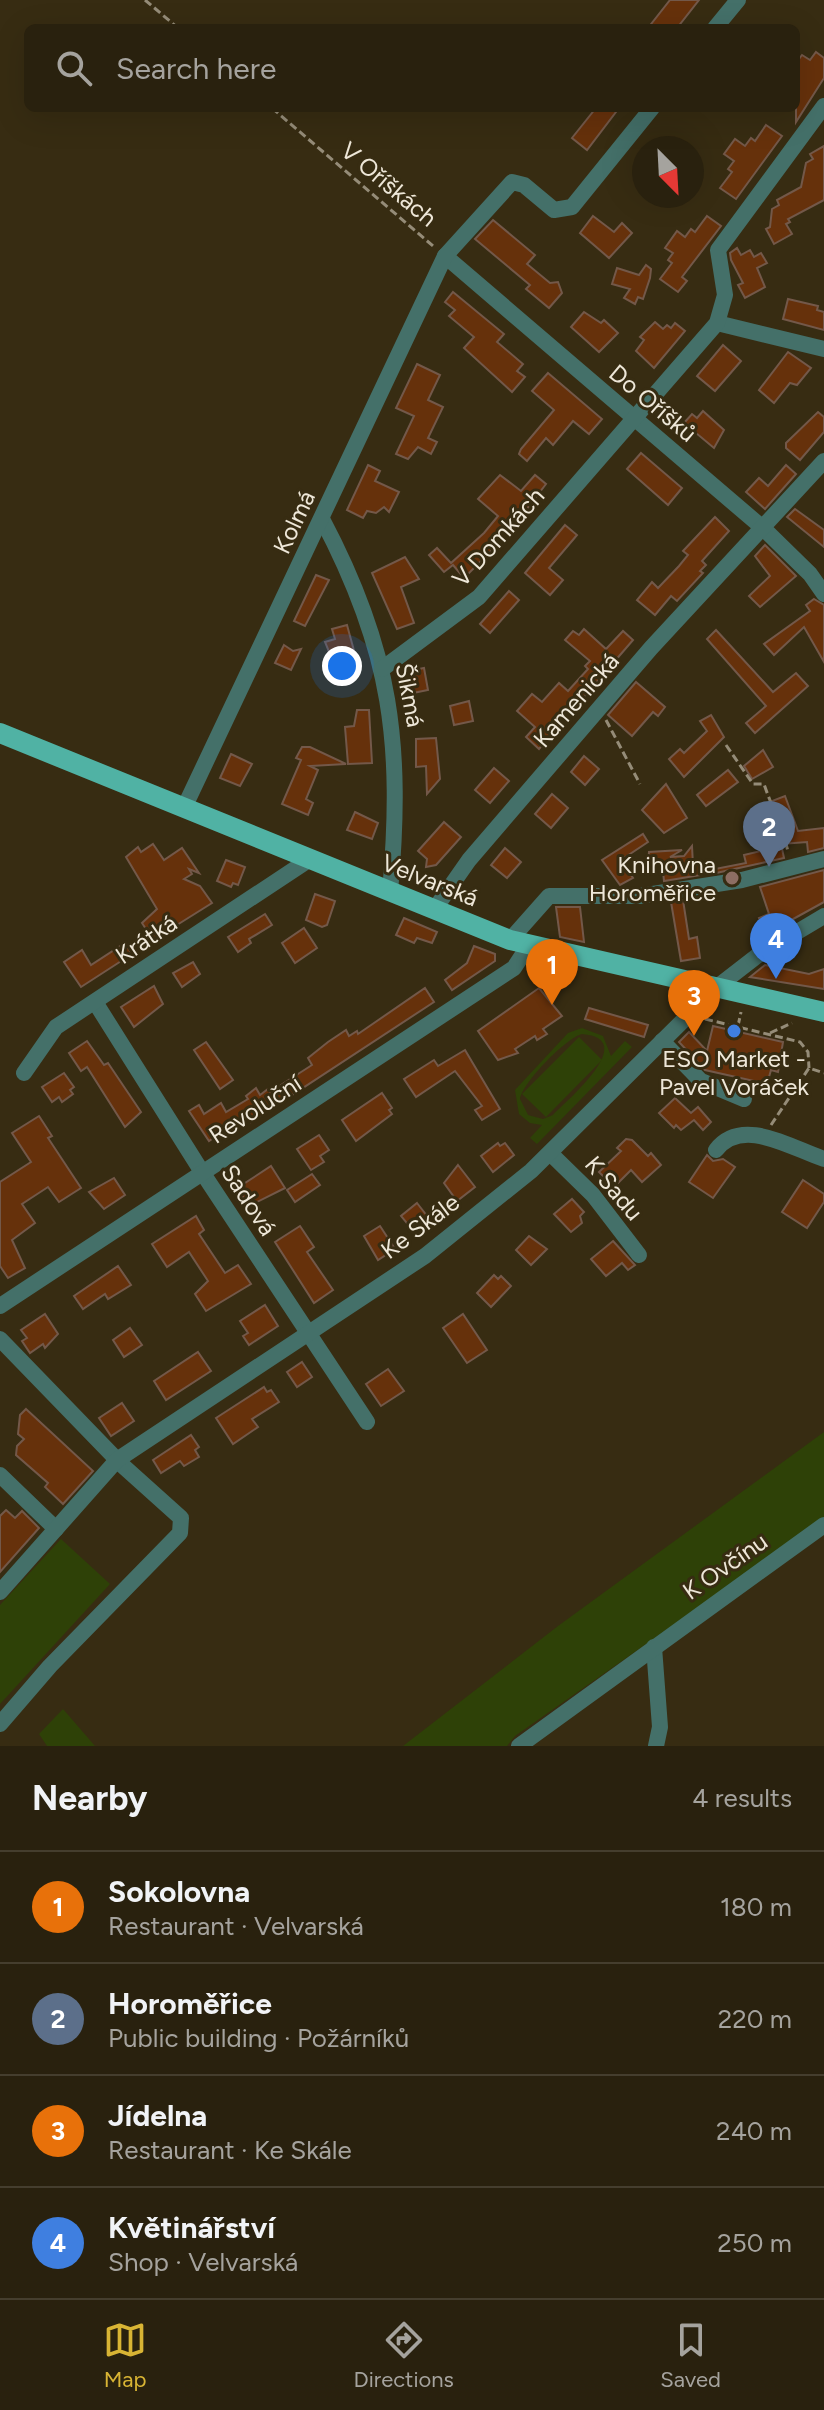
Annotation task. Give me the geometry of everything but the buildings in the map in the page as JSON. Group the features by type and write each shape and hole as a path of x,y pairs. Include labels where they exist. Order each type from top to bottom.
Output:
{"main road":[{"name":"Velvarská","path":"0,733 520,942 824,1012"}],"street":[{"path":"718,24 738,0"},
{"path":"824,106 718,250 725,295 717,323 824,349"},
{"name":"Kolmá","path":"184,808 445,256 512,182 524,185 554,210 572,207 649,112"},
{"name":"Do Oříšků","path":"445,256 764,529 810,574 824,594"},
{"name":"V Domkách","path":"382,669 479,597 717,323"},
{"name":"Kamenická","path":"434,910 469,860 651,648 824,461"},
{"name":"Šikmá","path":"322,519 367,613 382,669 396,749 397,804 390,892"},
{"name":"Krátká","path":"24,1073 56,1027 310,859"},
{"name":"Revoluční","path":"0,1306 514,968 520,942 549,896 640,896 742,880 824,859"},
{"name":"Ke Skále","path":"0,1592 117,1460 425,1256 550,1153 717,987 757,956 824,916"},
{"name":"Sadová","path":"95,1002 202,1172 367,1422"},
{"path":"662,1041 701,1081 744,1099"},
{"path":"716,1150 726,1137 741,1132 824,1159"},
{"name":"K Sadu","path":"550,1153 593,1195 639,1255"},
{"path":"0,1339 117,1460 181,1518 180,1533 50,1666 0,1724"},
{"path":"0,1475 56,1529"},
{"name":"K Ovčínu","path":"519,1746 824,1525"},
{"path":"654,1647 660,1727 656,1746"}],"path":[{"path":"145,0 173,24"},
{"name":"V Oříškách","path":"277,112 445,256"},
{"path":"600,709 640,784"},
{"path":"726,745 753,784 764,784 775,818 783,826 790,868"},
{"path":"730,1005 742,1008 738,1026"},
{"path":"710,1010 701,1018 800,1042 808,1052 809,1068 763,1137"},
{"path":"770,1033 800,1020 785,1017"},
{"path":"809,1068 824,1073"}],"green space":[{"path":"582,1028 603,1036 611,1056 625,1041 632,1047 537,1144 530,1138 542,1125 530,1123 519,1114 515,1090 568,1033","holes":["582,1034 598,1038 604,1047 602,1058 583,1085 553,1115 543,1119 528,1115 520,1099 529,1082 546,1062 575,1037"]},
{"path":"579,1037 602,1060 546,1117 522,1094"},
{"path":"824,1432 824,1519 515,1736 507,1746 403,1746 558,1626"},
{"path":"61,1539 110,1584 0,1704 0,1605"},
{"path":"63,1709 95,1746 47,1746 39,1734"}],"place":[{"name":"Horoměřice","path":"769,867"},
{"name":"Knihovna Horoměřice","path":"732,878"},
{"name":"Květinářství","path":"776,979"},
{"name":"Sokolovna","path":"552,1005"},
{"name":"ESO Market - Pavel Voráček","path":"734,1031"},
{"name":"Jídelna","path":"694,1036"}]}
